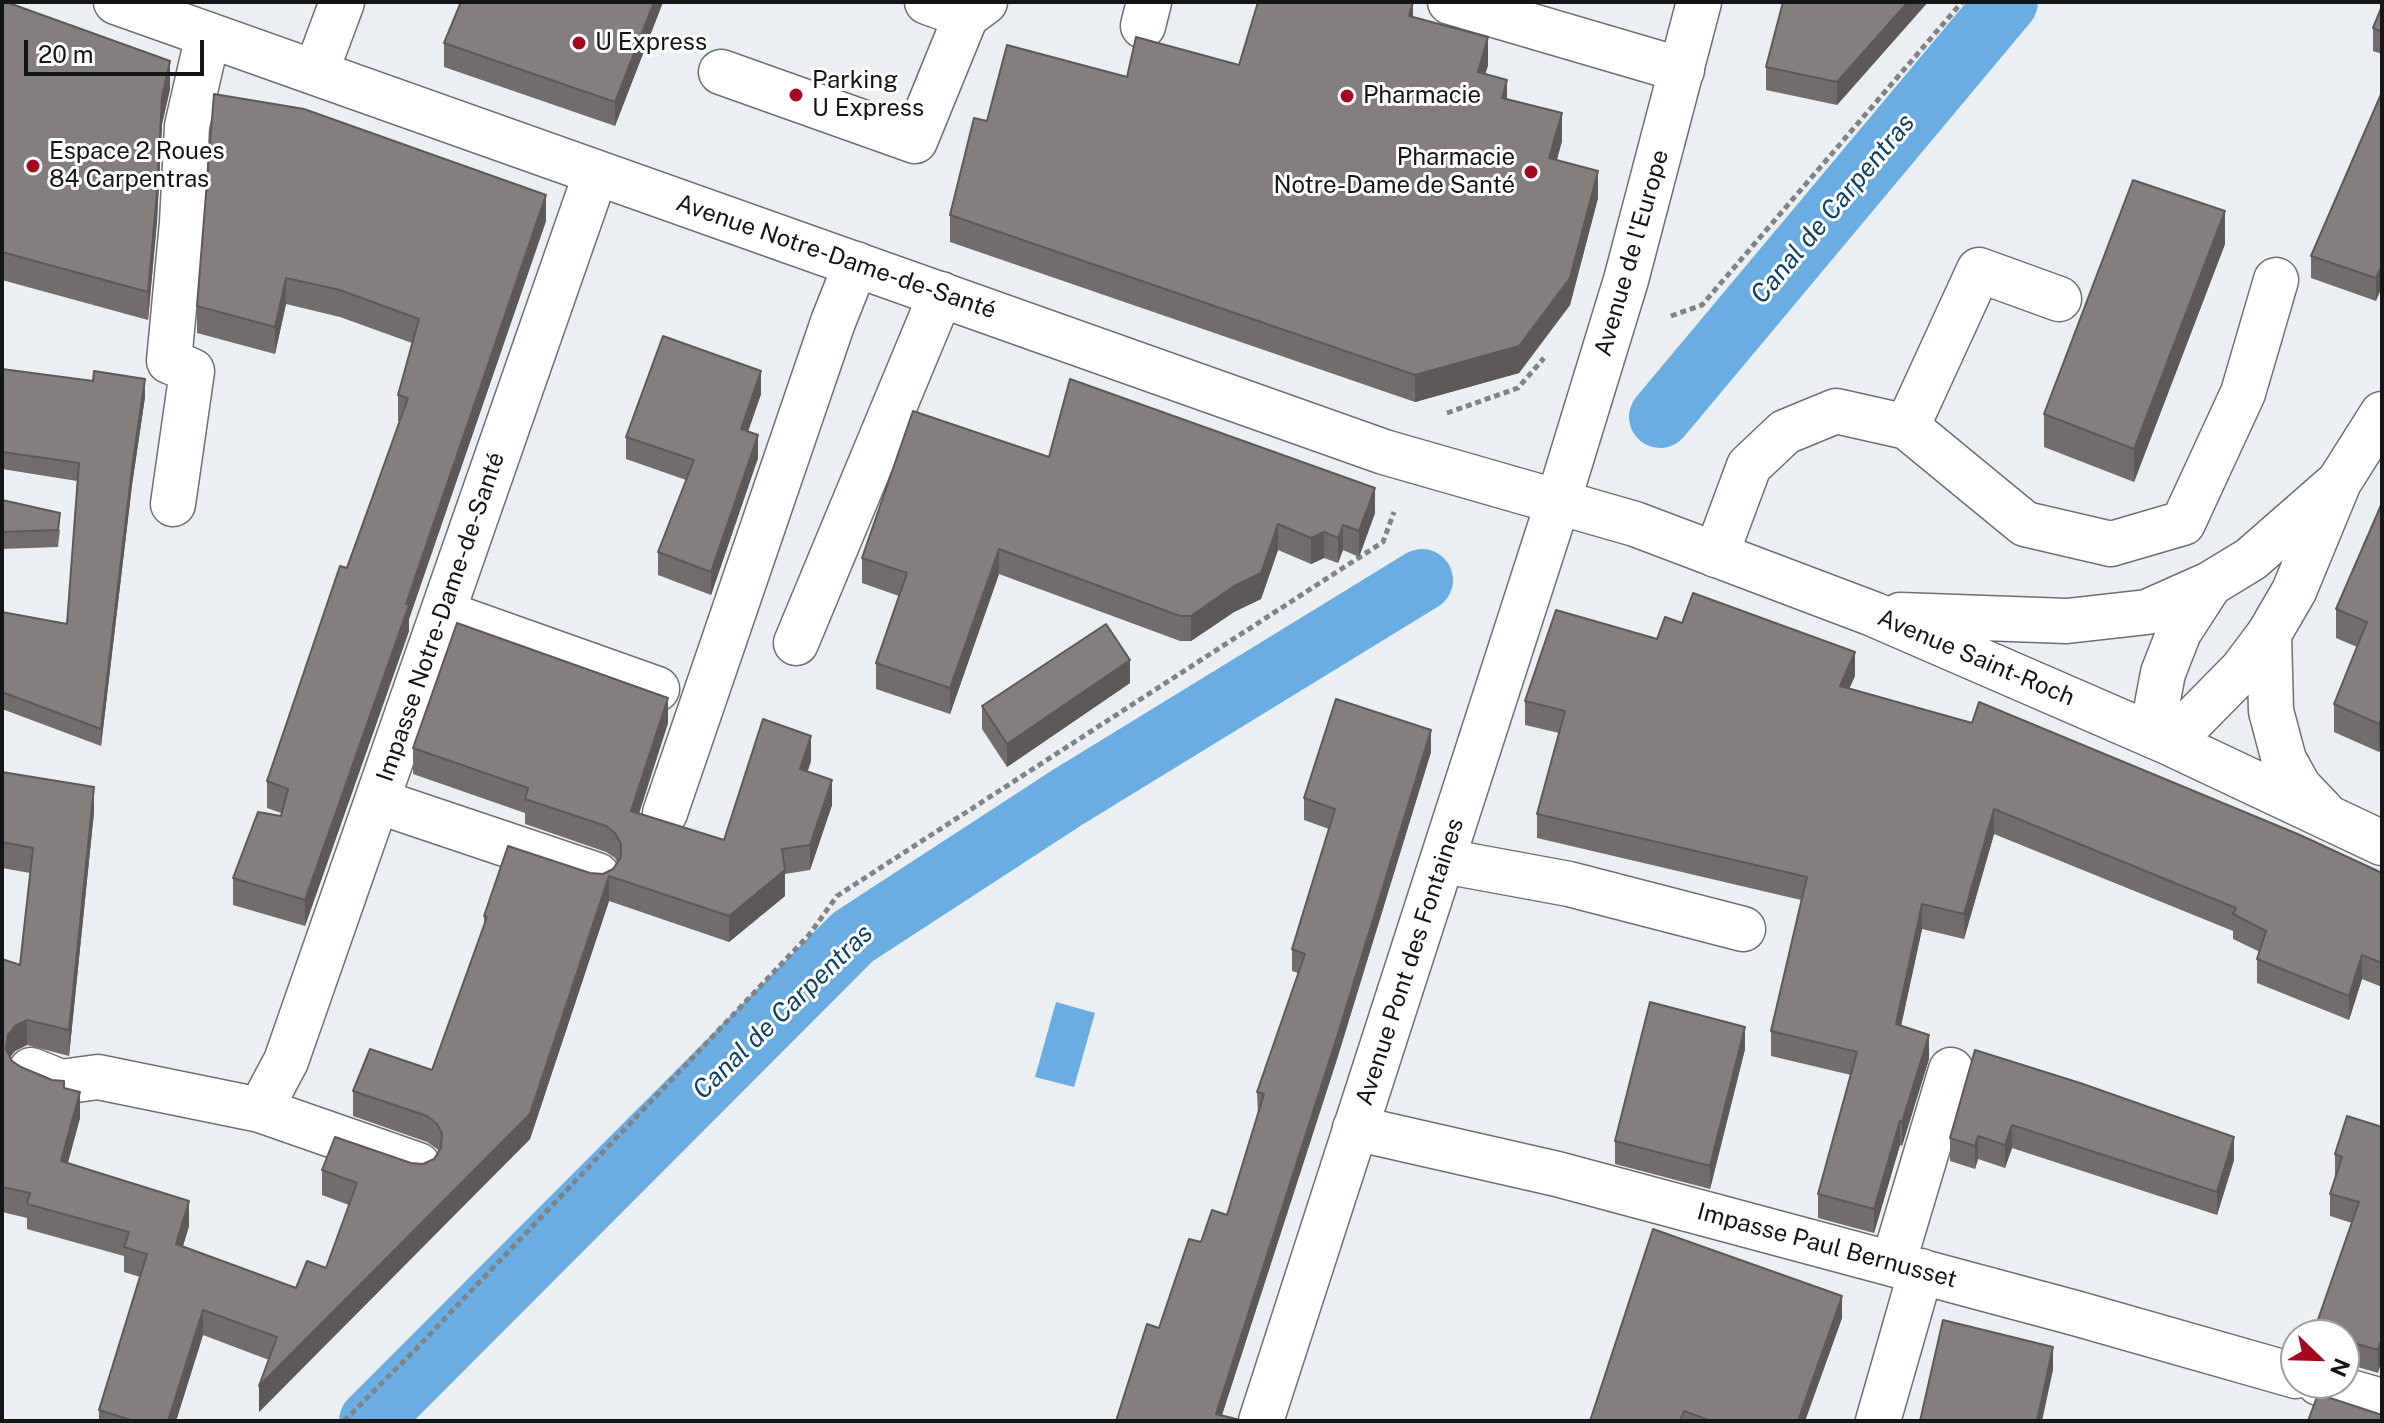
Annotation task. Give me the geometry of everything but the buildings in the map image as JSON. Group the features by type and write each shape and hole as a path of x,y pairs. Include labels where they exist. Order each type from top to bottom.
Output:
{"main road":[{"name":"Avenue Notre-Dame-de-Santé","path":"116,2 199,22 316,72 1384,452 1558,502"},
{"path":"316,72 342,2"},
{"path":"1450,2 1682,70"},
{"name":"Avenue de l'Europe","path":"1558,502 1626,280 1699,2"},
{"path":"721,72 915,141 959,7"},
{"path":"173,504 192,371 169,361 182,223 187,126 199,22"},
{"name":"Impasse Notre-Dame-de-Santé","path":"260,1110 286,1061 596,173"},
{"path":"665,813 833,322 856,264"},
{"path":"1907,427 1979,270 2059,299"},
{"path":"1716,555 1749,466 1785,432 1836,411 1907,427 2025,524 2111,544 2183,523 2243,393 2276,280"},
{"path":"796,643 941,294"},
{"path":"2210,584 2179,632 2163,673 2156,710 2170,743 2242,670 2269,634 2294,591 2339,482 2382,414"},
{"path":"1873,614 2067,621 2147,612 2210,584 2251,559 2339,482"},
{"name":"Avenue Saint-Roch","path":"1558,502 1635,524 1873,614 2170,743 2382,843"},
{"name":"Avenue Pont des Fontaines","path":"1261,1421 1558,502"},
{"path":"443,613 657,689"},
{"path":"2269,634 2271,711 2284,760 2299,787 2330,818"},
{"path":"377,801 597,875"},
{"path":"1444,861 1569,884 1743,929"},
{"path":"31,1070 61,1082 98,1077 260,1110 418,1165"},
{"path":"1878,1421 1907,1268 1951,1070"},
{"name":"Impasse Paul Bernusset","path":"1355,1128 1557,1174 2280,1372"},
{"path":"2360,1395 2382,1401"}],"path":[{"path":"1672,317 1702,305 1962,2"},
{"path":"1444,414 1518,388 1551,351"},
{"path":"344,1421 809,935 837,896 1383,542 1396,506 1370,496 1384,452"}],"water":[{"path":"1056,1002 1095,1013 1074,1087 1035,1077"}],"waterway":[{"name":"Canal de Carpentras","path":"1660,417 2007,2"},
{"name":"Canal de Carpentras","path":"370,1421 853,937 1068,797 1422,580"}],"place":[{"name":"U Express","path":"579,43"},
{"name":"Parking U Express","path":"796,95"},
{"name":"Pharmacie","path":"1347,96"},
{"name":"Espace 2 Roues 84 Carpentras","path":"33,166"},
{"name":"Pharmacie Notre-Dame de Santé","path":"1531,172"}]}
